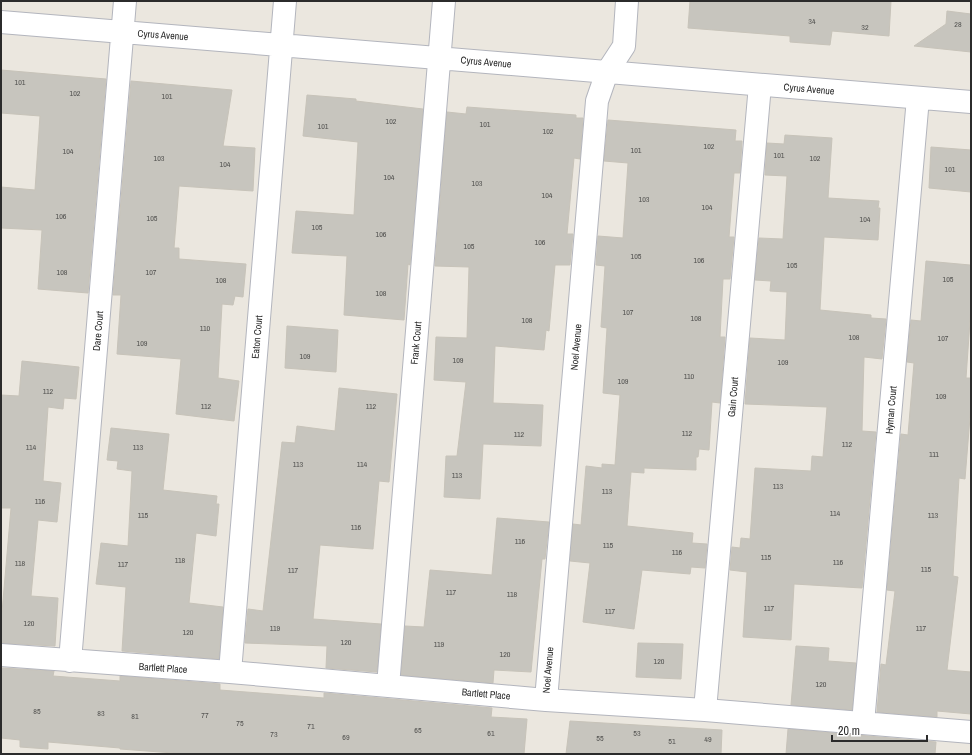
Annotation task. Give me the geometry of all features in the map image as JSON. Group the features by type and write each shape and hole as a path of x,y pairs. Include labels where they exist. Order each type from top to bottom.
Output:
{"street":[{"name":"Dare Court","path":"70,661 125,1"},
{"name":"Eaton Court","path":"230,672 285,1"},
{"name":"Frank Court","path":"388,686 444,1"},
{"name":"Noel Avenue","path":"546,700 597,101 607,72 624,46 627,1"},
{"name":"Cyrus Avenue","path":"1,22 971,102"},
{"name":"Gain Court","path":"705,710 760,84"},
{"name":"Hyman Court","path":"863,723 918,98"},
{"name":"Bartlett Place","path":"1,655 230,672 546,700 705,710 971,732"}],"building":[{"path":"690,1 891,1 889,36 832,31 830,45 790,42 790,36 688,28"},
{"path":"947,11 971,14 971,52 914,46 946,24"},
{"path":"1,70 106,79 88,293 38,289 42,230 1,228 1,187 35,190 40,116 1,113"},
{"path":"131,81 232,90 223,146 255,148 253,191 179,186 174,248 179,248 179,259 246,264 243,297 235,296 233,305 222,304 218,378 239,381 234,421 176,414 181,359 117,354 121,295 113,295"},
{"path":"307,95 356,99 356,101 423,109 404,320 344,315 347,256 292,253 296,211 354,215 358,142 303,136"},
{"path":"467,107 576,115 576,118 583,118 580,159 574,158 567,234 573,234 570,265 555,265 549,331 546,330 544,350 495,346 493,403 543,405 541,446 483,444 480,499 444,497 446,456 457,456 466,382 434,380 436,337 467,338 469,267 435,266 447,112 466,114"},
{"path":"608,120 736,130 735,141 742,141 740,173 734,173 729,237 734,237 730,279 723,279 720,337 725,337 720,403 712,402 709,450 699,449 698,457 696,457 696,470 644,468 644,473 631,472 627,526 693,533 692,543 707,544 705,568 691,567 690,574 642,570 634,629 583,622 590,563 570,561 573,524 581,525 586,466 602,468 602,464 615,465 620,395 603,393 607,328 601,327 605,266 596,265 598,236 623,238 628,163 604,161"},
{"path":"785,135 832,138 828,198 879,201 878,240 824,237 820,310 871,315 871,318 886,319 882,359 864,357 862,431 876,432 862,588 794,584 791,640 743,637 747,572 730,570 732,547 740,548 741,538 750,539 755,468 811,471 812,456 823,457 827,407 745,404 750,338 785,340 787,292 770,291 771,281 755,280 759,238 783,239 787,176 765,175 767,143 784,144"},
{"path":"931,147 971,150 971,192 929,188"},
{"path":"926,261 970,265 971,268 971,307 966,378 971,378 971,405 965,479 959,478 953,576 958,577 947,670 971,672 971,714 937,711 937,717 877,712 881,664 886,665 895,591 887,590 901,434 908,435 914,363 907,362 911,320 921,321"},
{"path":"287,326 338,330 336,372 285,368"},
{"path":"22,361 79,367 76,399 64,398 63,409 48,407 43,481 61,483 57,522 38,520 31,596 58,598 55,646 1,643 1,612 11,508 1,508 1,395 19,396"},
{"path":"339,388 397,394 389,482 379,481 373,549 320,545 313,619 381,624 377,672 326,668 327,646 245,643 248,609 263,611 282,442 295,443 297,426 335,431"},
{"path":"111,428 169,434 163,490 217,496 216,504 219,504 216,536 196,533 189,603 223,607 219,659 122,651 126,587 96,584 101,543 128,546 132,471 117,469 118,461 107,460"},
{"path":"497,518 549,522 545,559 542,559 531,672 494,670 493,683 401,675 405,626 424,627 430,570 492,575"},
{"path":"638,643 683,644 681,679 636,677"},
{"path":"796,646 829,648 828,661 856,663 852,710 791,705"},
{"path":"1,668 54,671 53,676 120,681 120,676 220,684 220,690 324,698 324,693 492,708 491,717 527,719 524,754 187,754 48,742 48,749 20,747 20,740 1,738"},
{"path":"570,721 722,730 721,754 566,754"},
{"path":"788,729 936,742 935,754 786,754"}]}
